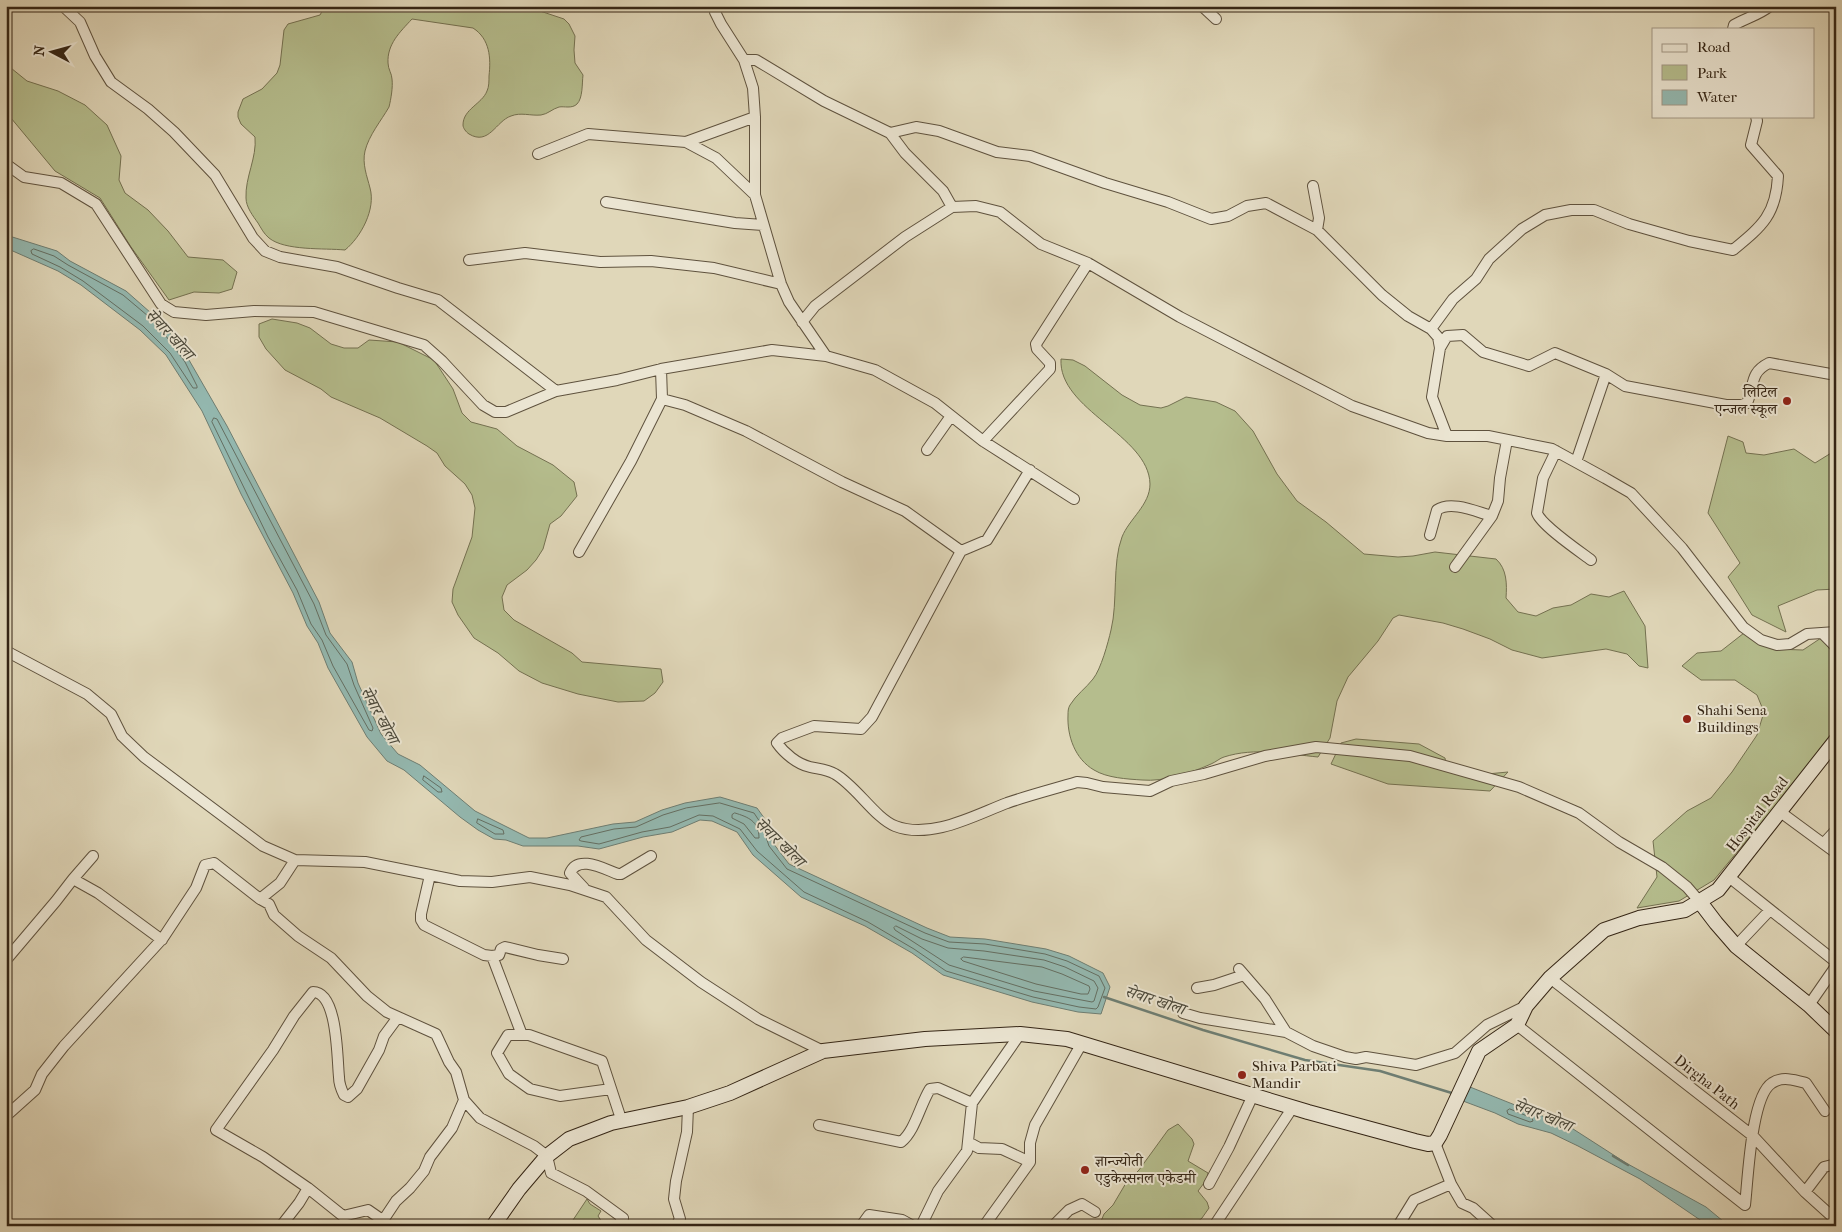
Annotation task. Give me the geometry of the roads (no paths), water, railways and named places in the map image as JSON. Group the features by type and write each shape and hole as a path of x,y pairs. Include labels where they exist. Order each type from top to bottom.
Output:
{"street":[{"path":"63,6 80,22 95,56 112,82 148,109 174,132 215,175 253,238 265,251 280,257 338,267 438,300 556,391"},
{"path":"714,6 721,24 744,60 753,88 755,117 754,195 780,284 802,322 826,356"},
{"path":"1202,6 1216,18"},
{"path":"1733,28 1734,25 1746,18 1760,14 1770,6"},
{"path":"744,60 756,60 824,101 890,133 905,153 943,191 952,207"},
{"path":"686,142 755,117"},
{"path":"1431,329 1453,299 1476,278 1489,259 1522,229 1545,215 1571,210 1594,210 1629,224 1689,241 1733,250 1759,228 1771,211 1777,193 1778,176 1751,145 1756,118"},
{"path":"890,133 916,127 939,131 997,152 1030,156 1105,183 1168,202 1211,219 1228,216 1247,206 1266,203 1317,230 1382,295 1408,316 1431,329 1438,337 1440,348 1432,397 1447,436"},
{"path":"538,154 588,134 686,142 716,158 754,195"},
{"path":"6,164 24,177 61,182 96,204 160,304 174,312 206,315 254,311 314,312 424,345 442,361 483,405 495,412 506,412 556,391 618,380 661,369 772,350 826,356 875,370 935,403 983,441 1074,499"},
{"path":"1313,186 1319,218 1317,230"},
{"path":"606,202 735,223 763,225"},
{"path":"802,322 815,306 905,237 952,207 976,206 1000,212 1041,244 1088,263 1180,317 1352,406 1428,432 1447,436 1488,436 1556,451 1576,462 1631,493 1682,548 1744,627 1761,640 1777,645 1790,644 1808,634 1836,632"},
{"path":"469,260 525,253 600,262 651,261 714,268 780,284"},
{"path":"983,441 1050,369 1050,363 1037,348 1036,344 1088,263"},
{"path":"1440,348 1447,336 1463,336 1483,352 1529,366 1555,353 1606,374 1625,386 1741,406 1747,403 1755,374 1762,366 1769,363 1806,368 1836,375"},
{"path":"579,552 632,461 662,399 661,369"},
{"path":"1576,462 1606,374"},
{"path":"662,399 685,405 746,431 842,482 905,511 961,551"},
{"path":"928,450 951,416"},
{"path":"1455,567 1492,516 1498,501 1506,440"},
{"path":"1556,451 1543,478 1537,513 1538,517 1591,560"},
{"path":"1030,470 987,540 961,551 872,717 861,729 814,726 782,738 777,742 782,750 801,764 836,774 861,795 884,820 896,826 919,830 955,824 1008,803 1077,782 1103,787 1150,791 1171,781 1204,774 1265,756 1316,746 1410,756 1519,787 1579,813 1618,842 1662,867 1688,887 1736,946 1809,1005 1836,1030"},
{"path":"1430,536 1437,510 1440,508 1448,506 1464,508 1492,516"},
{"path":"1823,634 1836,647"},
{"path":"6,651 87,694 110,714 122,736 144,757 263,846 295,860 365,862 460,881 492,882 530,877 585,889 606,897 646,940 701,982 758,1020 823,1052"},
{"name":"Hospital Road","path":"1517,1025 1526,1006 1550,978 1604,930 1639,918 1686,910 1718,890 1779,811 1835,744"},
{"path":"1779,811 1824,843 1836,854"},
{"path":"1824,843 1836,830"},
{"path":"6,960 93,856"},
{"path":"585,889 571,875 570,871 573,868 586,864 621,874 651,856"},
{"path":"260,899 280,884 295,860"},
{"path":"6,1116 35,1090 42,1074 64,1046 162,940 196,888 205,865 214,863 269,904 274,914 298,936 331,958 367,996 387,1012 436,1034 449,1062 456,1072 464,1100 480,1118 534,1146 547,1156 551,1173 586,1191 623,1218 618,1226"},
{"path":"430,875 421,914 421,920 424,925 484,955 499,955 505,947 563,959"},
{"path":"1729,876 1836,962"},
{"path":"73,878 98,893 162,940"},
{"path":"1736,946 1770,910"},
{"path":"492,956 522,1035"},
{"path":"1809,1005 1836,966"},
{"path":"1197,988 1214,985 1241,972 1265,999 1286,1032"},
{"name":"Dirgha Path","path":"1550,978 1752,1136 1805,1192 1836,1220"},
{"path":"398,1017 384,1036 379,1050 357,1089 348,1097 344,1096 340,1084 337,1049 330,1008 323,996 318,992 313,992 294,1016 273,1050 216,1130 263,1157 308,1188 343,1216 368,1210 383,1224 396,1201 424,1171 430,1157 452,1128 464,1100"},
{"path":"1183,1013 1200,1018 1286,1032 1312,1046 1345,1057 1416,1065 1455,1053 1488,1025 1526,1006"},
{"path":"493,1226 519,1189 547,1156 569,1139 611,1123 688,1107 730,1093 823,1052 925,1040 1020,1034 1067,1039 1293,1107 1428,1144 1434,1143 1440,1135 1479,1051 1517,1025 1745,1205 1752,1136 1761,1097 1772,1083 1787,1078 1806,1083 1825,1111"},
{"path":"921,1226 938,1190 967,1151 972,1102 1020,1034"},
{"path":"611,1088 560,1096 530,1089 509,1074 497,1053 508,1035 528,1035 602,1060 622,1122"},
{"path":"984,1226 1030,1162 1030,1143 1035,1125 1082,1043"},
{"path":"820,1125 901,1142 907,1137 930,1089 938,1088 972,1102"},
{"path":"1209,1184 1229,1147 1253,1095"},
{"path":"676,1226 680,1220 674,1200 675,1190 687,1132 688,1107"},
{"path":"1214,1226 1293,1107"},
{"path":"968,1142 979,1148 1002,1149 1030,1162"},
{"path":"1434,1143 1451,1184 1462,1203 1473,1208 1493,1226"},
{"path":"1805,1192 1824,1167 1836,1164"},
{"path":"1398,1226 1414,1200 1451,1184"},
{"path":"281,1226 308,1188"},
{"path":"1053,1226 1068,1210 1082,1204 1095,1212"},
{"path":"861,1226 870,1215 902,1220 913,1226"}],"water":[{"path":"6,235 57,251 70,261 126,291 167,329 189,360 227,426 319,602 330,633 352,662 358,683 381,734 398,754 420,765 475,811 529,838 547,838 613,824 635,822 662,810 685,803 720,797 757,808 767,822 773,843 789,864 950,937 985,939 1046,949 1069,956 1103,973 1110,987 1101,1014 1078,1012 1032,1002 943,975 912,953 865,926 801,897 753,855 737,832 712,821 700,820 672,832 643,837 599,849 578,846 523,846 506,840 494,839 478,830 404,770 387,761 367,737 328,668 318,643 307,626 293,593 241,494 202,411 166,355 140,330 81,285 58,271 6,248"},
{"path":"1470,1087 1570,1127 1626,1163 1706,1207 1729,1226 1709,1226 1640,1179 1578,1146 1551,1133 1518,1124 1463,1101"}],"waterway":[{"name":"सेवार खोला","path":"1104,997 1203,1030 1305,1060 1380,1071 1455,1094"},
{"name":"सेवार खोला","path":"1613,1156 1628,1165"}],"place":[{"name":"लिटिल एन्जल स्कूल","path":"1787,401"},
{"name":"Shahi Sena Buildings","path":"1687,719"},
{"name":"Shiva Parbati Mandir","path":"1242,1075"},
{"name":"ज्ञान्ज्योती एडुकेस्सनल एकेडमी","path":"1085,1170"}]}
